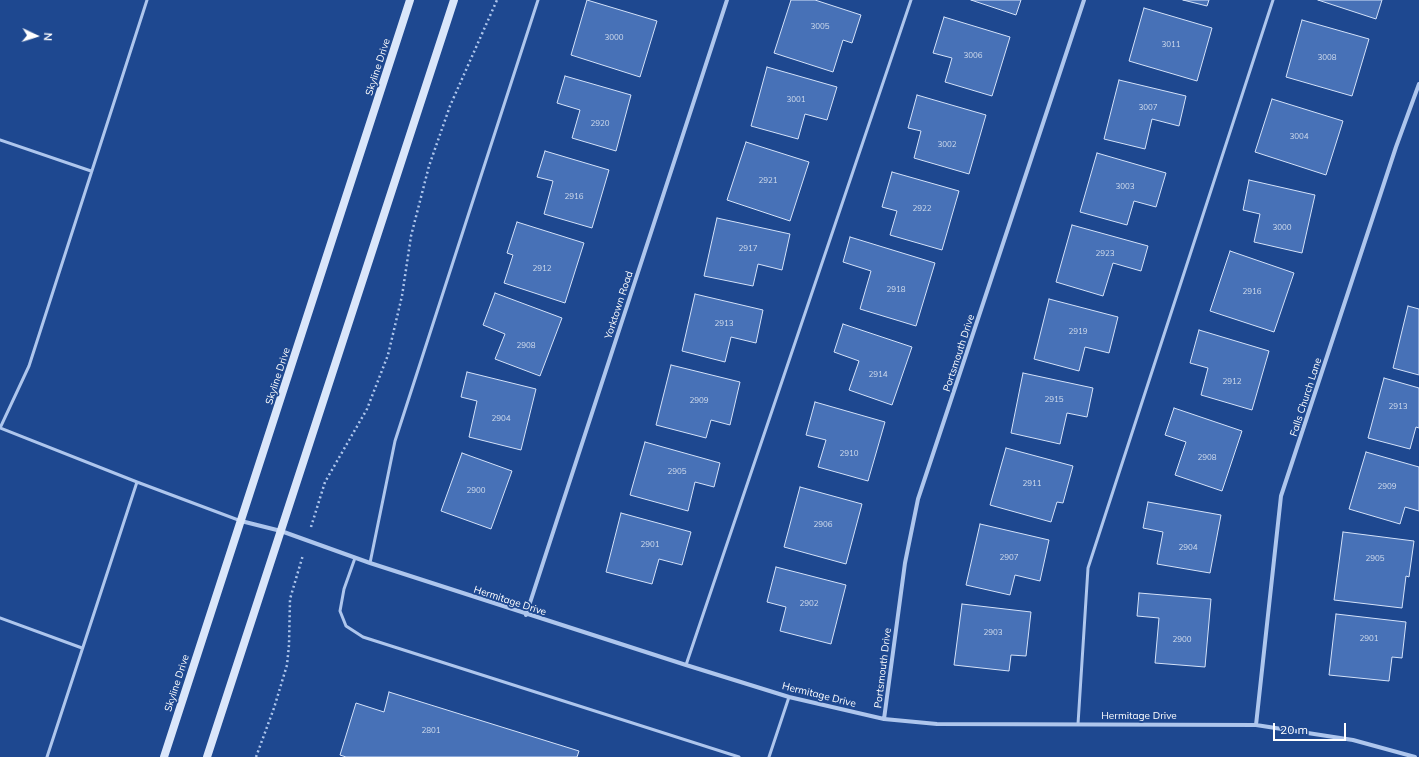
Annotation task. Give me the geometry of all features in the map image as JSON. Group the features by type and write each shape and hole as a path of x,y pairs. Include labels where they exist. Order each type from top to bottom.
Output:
{"main road":[{"name":"Skyline Drive","path":"164,757 410,0"},
{"path":"207,757 454,0"}],"street":[{"name":"Yorktown Road","path":"526,615 727,0"},
{"name":"Portsmouth Drive","path":"884,719 905,562 918,499 1084,0"},
{"name":"Falls Church Lane","path":"1256,725 1281,496 1394,154 1419,84"},
{"name":"Hermitage Drive","path":"241,521 281,531 355,558 526,615 789,697 884,719 937,724 1256,725 1353,740 1415,757"}],"lane":[{"path":"147,0 29,366 0,428 241,521"},
{"path":"370,563 395,441 538,0"},
{"path":"686,665 911,0"},
{"path":"1078,724 1088,568 1273,0"},
{"path":"0,140 91,171"},
{"path":"47,757 137,482"},
{"path":"355,558 344,588 340,611 346,626 363,637 739,757"},
{"path":"0,618 82,648"},
{"path":"769,757 789,697"}],"path":[{"path":"256,757 274,708 287,665 290,599 325,482 366,409 388,356 402,296 411,236 429,166 450,106 497,0"}],"building":[{"path":"587,0 657,21 640,77 571,55"},
{"path":"791,0 815,0 861,15 852,43 843,40 833,72 774,53"},
{"path":"971,0 1021,0 1016,15"},
{"path":"1183,0 1209,0 1207,6"},
{"path":"1318,0 1382,0 1376,19"},
{"path":"1144,8 1212,28 1197,81 1129,61"},
{"path":"944,17 1010,37 992,96 945,82 952,58 933,53"},
{"path":"1302,20 1369,39 1352,96 1286,77"},
{"path":"767,67 837,87 827,120 805,114 798,139 751,126"},
{"path":"565,76 631,95 616,151 572,138 580,110 557,103"},
{"path":"1119,80 1186,96 1179,126 1152,119 1145,149 1104,139"},
{"path":"917,95 986,115 969,174 914,158 921,131 908,128"},
{"path":"1272,99 1343,121 1326,175 1255,152"},
{"path":"746,142 809,162 790,221 727,200"},
{"path":"545,151 609,170 592,228 544,214 553,181 537,177"},
{"path":"1097,153 1166,173 1156,207 1134,201 1127,225 1080,212"},
{"path":"892,172 959,191 942,250 890,235 897,211 882,207"},
{"path":"1249,180 1315,195 1302,253 1254,242 1260,214 1243,210"},
{"path":"717,218 790,234 782,270 758,264 753,286 704,276"},
{"path":"517,222 584,243 565,303 504,283 513,255 507,253"},
{"path":"1072,225 1148,246 1141,271 1113,263 1103,296 1056,282"},
{"path":"850,237 935,263 916,326 860,309 871,271 843,262"},
{"path":"1230,251 1294,273 1274,332 1210,311"},
{"path":"495,293 562,318 540,376 495,359 505,334 483,325"},
{"path":"695,294 763,310 756,343 731,337 725,362 682,351"},
{"path":"1049,299 1118,317 1109,353 1085,347 1079,371 1034,359"},
{"path":"1408,306 1419,309 1419,375 1393,368"},
{"path":"843,324 912,347 892,405 849,390 859,361 834,352"},
{"path":"1199,330 1269,351 1252,410 1201,395 1208,368 1190,363"},
{"path":"671,365 740,382 730,425 711,420 706,438 656,425"},
{"path":"467,372 536,389 521,450 469,437 477,401 461,397"},
{"path":"1023,373 1093,388 1087,417 1067,413 1060,444 1011,433"},
{"path":"1384,378 1419,388 1419,428 1416,427 1410,449 1368,438"},
{"path":"815,402 885,422 868,481 818,467 826,440 806,435"},
{"path":"1174,408 1242,431 1222,491 1175,475 1186,442 1165,435"},
{"path":"645,442 720,463 714,487 695,482 688,511 630,495"},
{"path":"1006,448 1073,466 1063,503 1057,502 1051,522 990,505"},
{"path":"1366,452 1419,467 1419,511 1405,507 1400,524 1349,509"},
{"path":"462,453 512,471 491,529 441,511"},
{"path":"800,487 862,504 846,564 784,547"},
{"path":"1148,502 1221,515 1210,573 1157,564 1163,532 1143,528"},
{"path":"621,513 691,532 682,565 659,559 652,584 606,572"},
{"path":"980,524 1049,540 1040,581 1015,575 1010,595 966,585"},
{"path":"1343,532 1414,541 1409,577 1406,576 1402,608 1334,600"},
{"path":"776,567 846,585 831,644 780,631 786,607 767,602"},
{"path":"1139,593 1211,599 1205,667 1155,663 1159,618 1137,616"},
{"path":"962,604 1031,612 1026,656 1011,655 1009,671 954,665"},
{"path":"1336,614 1406,622 1402,658 1392,657 1389,681 1329,675"},
{"path":"389,692 579,751 577,757 346,757 340,755 356,703 384,712"}]}
